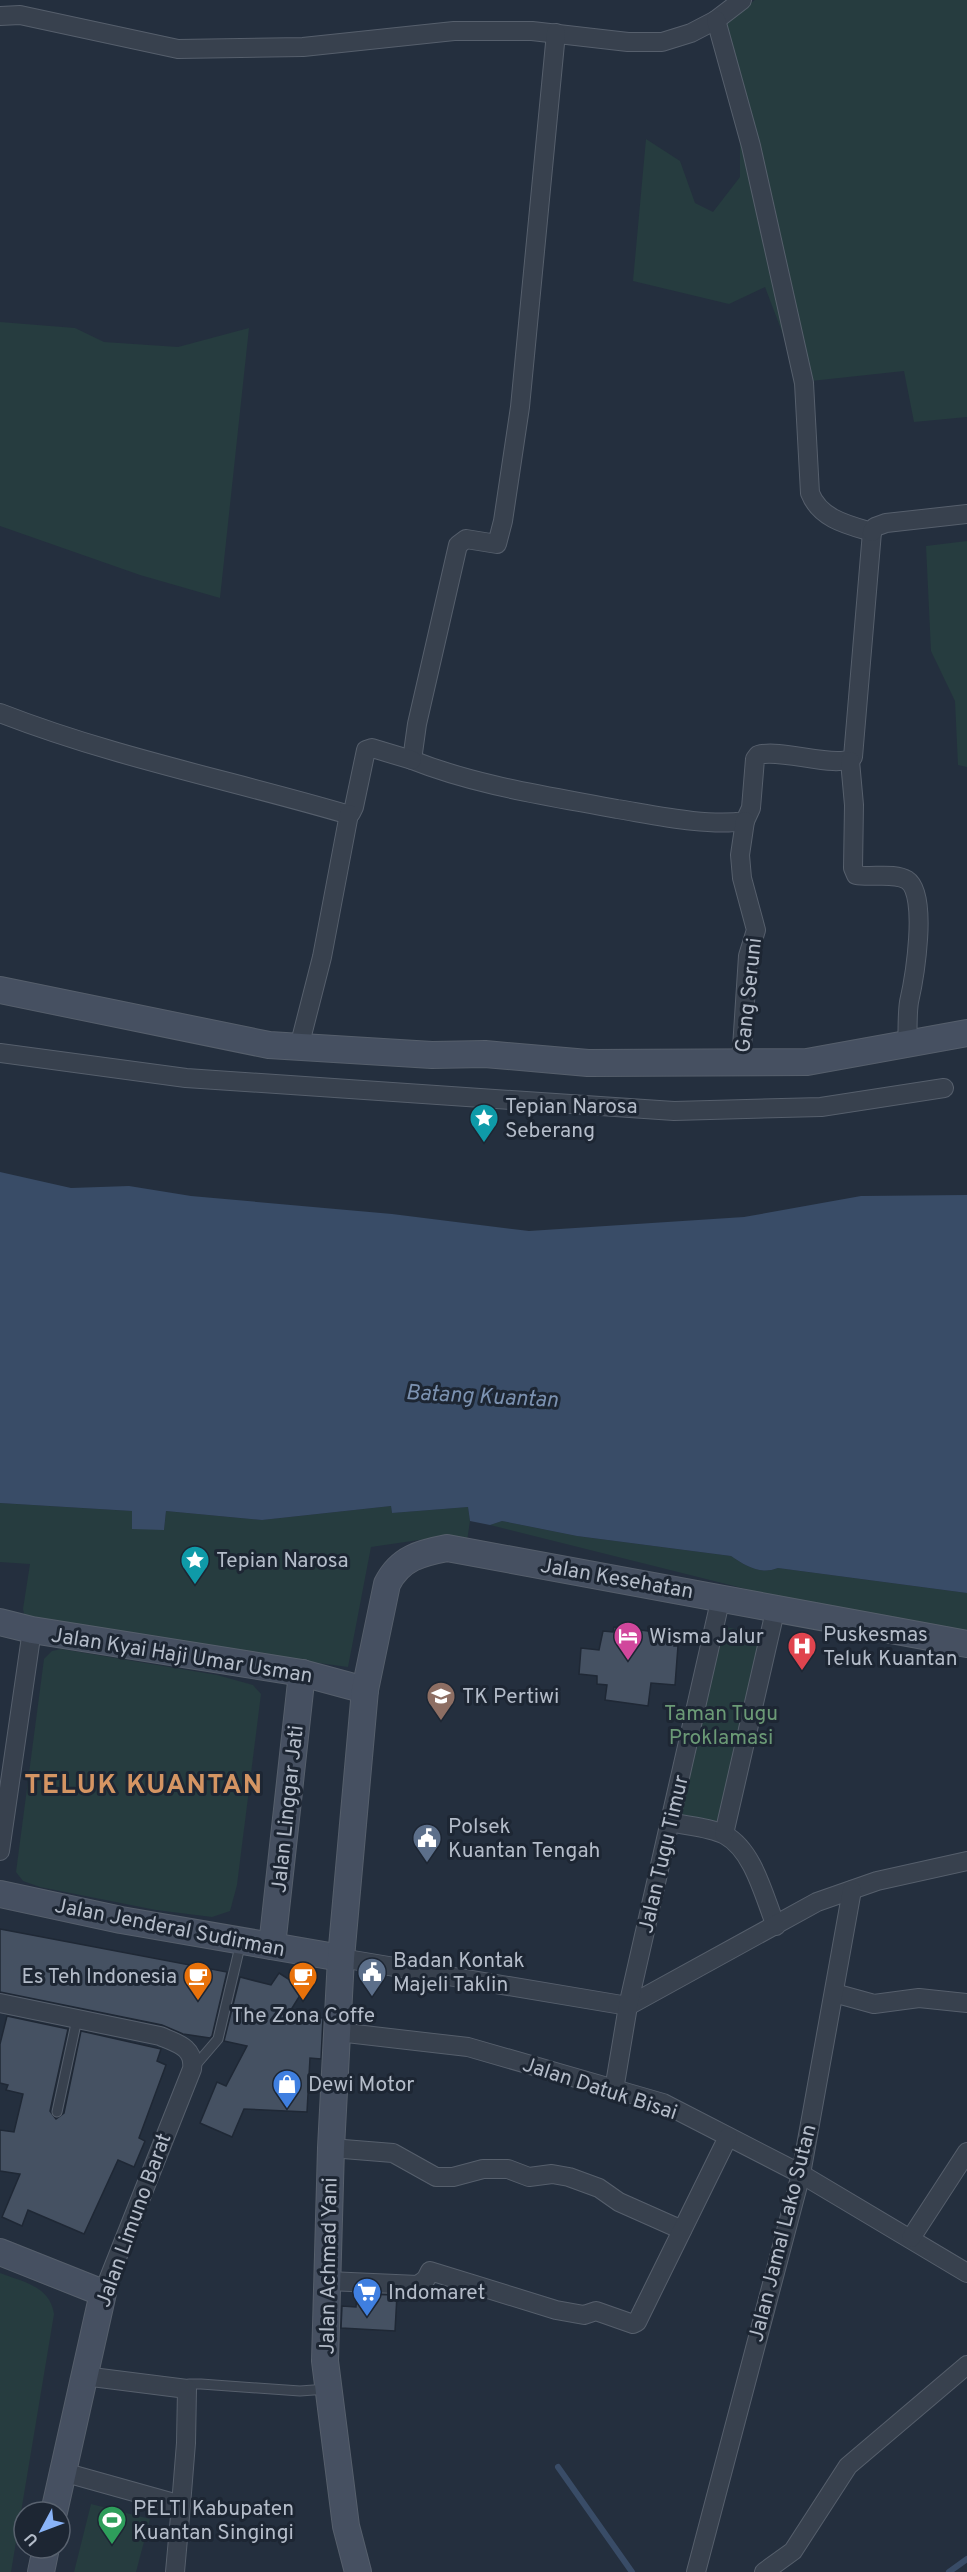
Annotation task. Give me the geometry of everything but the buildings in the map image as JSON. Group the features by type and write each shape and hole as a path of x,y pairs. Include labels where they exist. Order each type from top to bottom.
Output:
{"street":[{"path":"0,16 20,15 178,49 303,47 453,31 556,33 628,42 662,42 691,33 716,20 742,0"},
{"path":"716,20 751,146 804,383 810,493 814,503 834,520 872,532"},
{"path":"412,760 417,724 459,543 466,539 497,544 503,521 520,407 556,33"},
{"path":"907,1044 909,1003 914,987 919,935 912,885 905,879 856,875 853,868 854,805 850,760 855,754 872,532 875,527 886,523 967,514"},
{"path":"0,713 59,736 137,759 349,814"},
{"path":"300,1047 322,957 349,814 354,807 366,750 372,748 433,769 530,793 668,818 745,821"},
{"name":"Gang Seruni","path":"741,1063 748,956 756,930 742,878 740,855 745,821 751,808 754,764 758,755 788,754 839,762 850,760"},
{"path":"0,990 269,1045 432,1055 485,1054 588,1063 807,1062 967,1033"},
{"path":"0,1053 186,1078 674,1111 821,1107 944,1088"},
{"name":"Jalan Kesehatan","path":"364,1690 387,1584 393,1572 417,1554 447,1548 967,1644"},
{"name":"Jalan Tugu Timur","path":"614,2090 628,2006 721,1597"},
{"path":"724,1834 776,1607"},
{"name":"Jalan Kyai Haji Umar Usman","path":"0,1622 32,1630 302,1673 364,1690"},
{"path":"0,1851 32,1630"},
{"name":"Jalan Linggar Jati","path":"272,1946 302,1673"},
{"path":"364,1690 341,1958 628,2006 817,1902 878,1881 967,1861"},
{"path":"670,1822 724,1834 740,1846 776,1926"},
{"name":"Jalan Jamal Lako Sutan","path":"696,2572 801,2174 852,1890"},
{"name":"Jalan Jenderal Sudirman","path":"0,1894 120,1920 341,1958"},
{"name":"Jalan Achmad Yani","path":"341,1958 331,2148 325,2361 346,2526 358,2572"},
{"path":"834,1994 874,2004 919,1998 967,2003"},
{"path":"0,2003 160,2036 183,2046 191,2055 192,2069"},
{"name":"Jalan Datuk Bisai","path":"338,2032 468,2047 663,2103 801,2174 967,2272"},
{"name":"Jalan Limuno Barat","path":"57,2500 103,2293 192,2069"},
{"path":"328,2282 418,2285 426,2279 430,2271 556,2310 584,2315 596,2311 633,2324 638,2322 645,2310 728,2137"},
{"path":"331,2148 393,2153 436,2177 453,2177 483,2169 508,2169 530,2176 552,2174 568,2177 599,2188 619,2202 682,2230"},
{"path":"911,2238 967,2152"},
{"path":"0,2252 103,2293"},
{"path":"764,2572 793,2551 848,2466 967,2365"},
{"path":"84,2376 186,2389 186,2443 175,2572"},
{"path":"63,2472 181,2505"}],"lane":[{"name":"Jalan Limuno Barat","path":"192,2069 218,2038 242,1941"},
{"path":"57,2112 76,2019"},
{"path":"186,2389 189,2384 300,2391 329,2389"}],"green space":[{"path":"755,0 967,0 967,417 914,422 904,371 811,381 784,337 765,287 729,304 633,281 646,139 680,161 695,203 713,212 740,177 740,135 715,29"},
{"path":"0,322 75,328 104,342 178,347 249,328 220,598 140,575 0,526"},
{"path":"967,541 967,767 958,765 955,701 931,651 926,546"},
{"name":"Tepian Narosa","path":"0,1503 132,1511 164,1530 166,1511 262,1520 391,1506 392,1513 468,1507 470,1521 467,1541 426,1539 371,1547 348,1667 186,1645 25,1618 23,1609 30,1564 0,1562"},
{"path":"502,1521 577,1536 731,1556 759,1570 778,1568 967,1593 967,1637 774,1596 490,1525"},
{"name":"Taman Tugu Proklamasi","path":"719,1625 766,1637 722,1824 676,1813"},
{"path":"61,1649 217,1675 253,1685 261,1694 237,1885 230,1911 212,1917 156,1910 40,1887 23,1881 16,1872 44,1659 52,1651"},
{"path":"0,2273 41,2291 47,2297 54,2314 23,2500 12,2500 13,2560 11,2572 0,2572"},
{"name":"PELTI Kabupaten Kuantan Singingi","path":"91,2504 150,2519 136,2572 74,2572"}],"water":[{"name":"Batang Kuantan","path":"0,1172 71,1188 129,1186 191,1196 392,1214 529,1231 744,1217 861,1196 967,1195 967,1593 778,1568 759,1570 731,1556 577,1536 502,1521 490,1525 470,1521 468,1507 392,1513 391,1506 262,1520 166,1511 164,1530 132,1529 132,1511 0,1503"}],"waterway":[{"path":"558,2467 632,2572"},
{"path":"949,2572 967,2559"}],"place":[{"name":"Tepian Narosa Seberang","path":"484,1144"},
{"name":"Tepian Narosa","path":"195,1586"},
{"name":"Wisma Jalur","path":"628,1662"},
{"name":"Puskesmas Teluk Kuantan","path":"802,1672"},
{"name":"TK Pertiwi","path":"441,1722"},
{"name":"Polsek Kuantan Tengah","path":"427,1864"},
{"name":"Badan Kontak Majeli Taklin","path":"372,1998"},
{"name":"Es Teh Indonesia","path":"198,2002"},
{"name":"The Zona Coffe","path":"303,2002"},
{"name":"Dewi Motor","path":"287,2110"},
{"name":"Indomaret","path":"367,2318"},
{"name":"PELTI Kabupaten Kuantan Singingi","path":"112,2546"}],"district":[{"name":"TELUK KUANTAN","path":"144,1784"}]}
